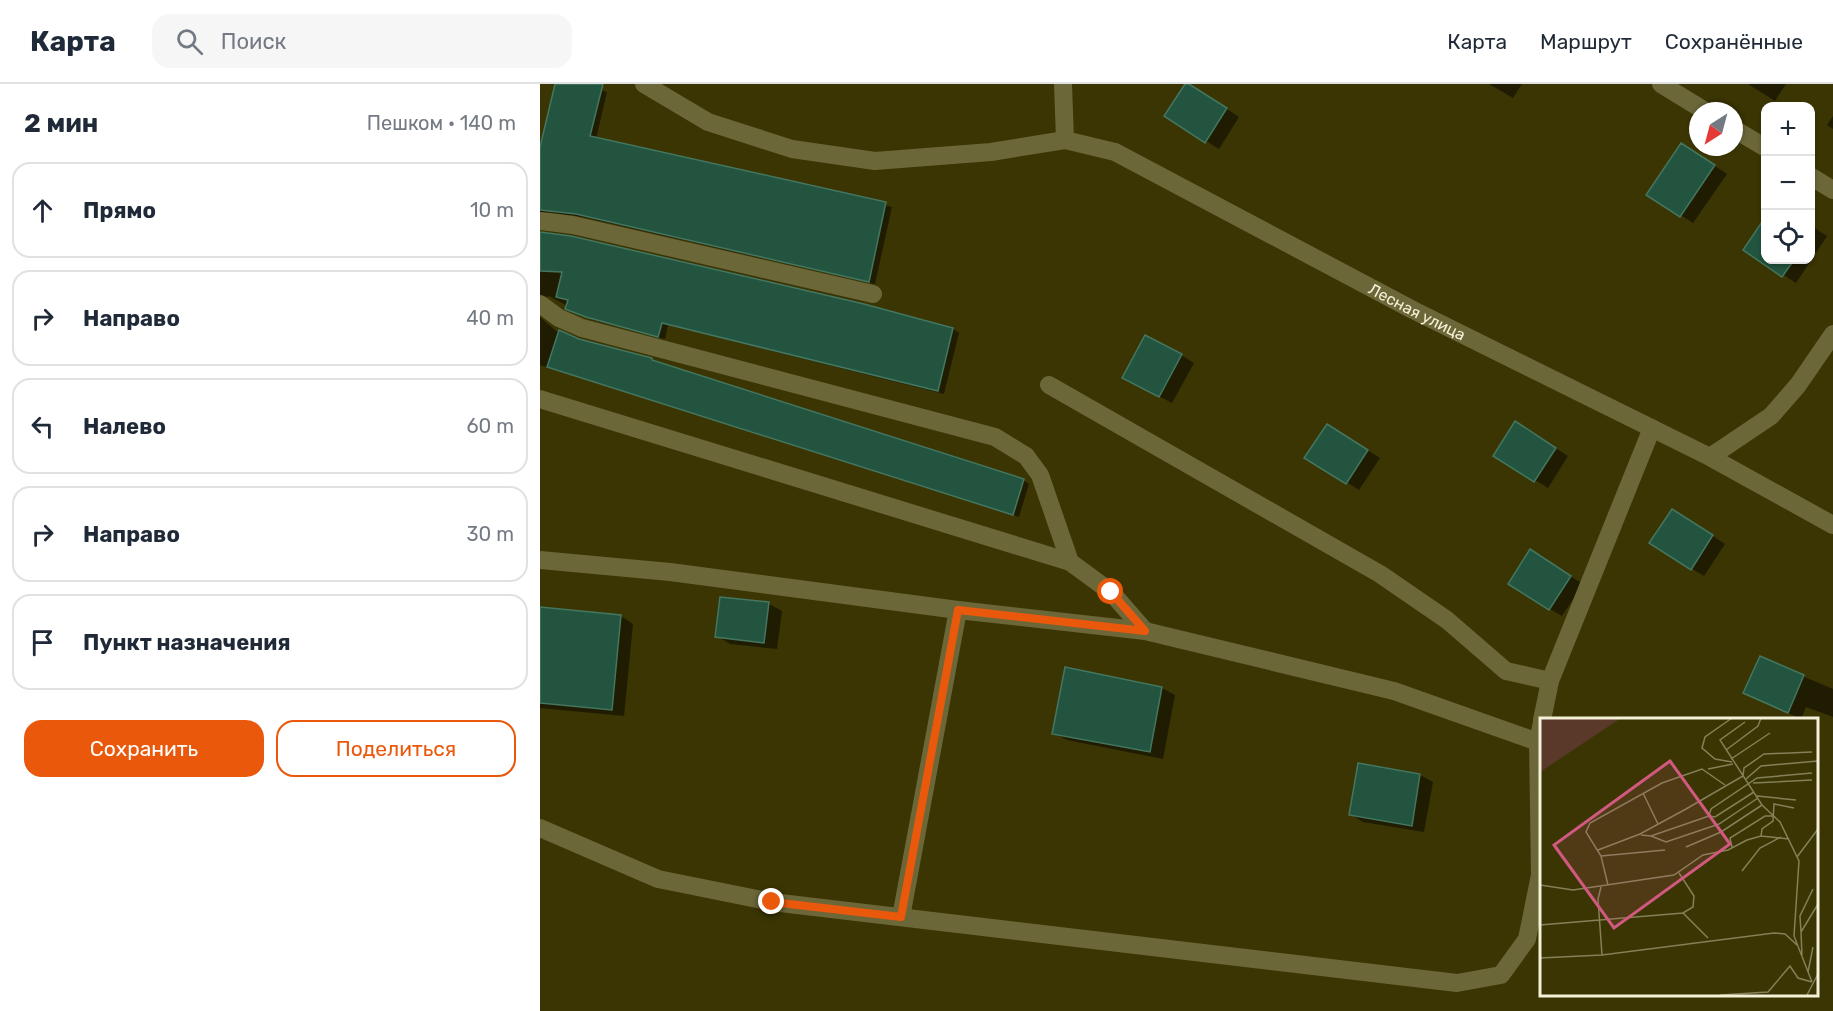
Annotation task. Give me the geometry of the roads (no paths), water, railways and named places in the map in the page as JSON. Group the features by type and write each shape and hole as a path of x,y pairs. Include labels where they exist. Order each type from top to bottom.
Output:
{"street":[{"name":"Лесная улица","path":"644,84 708,122 792,148 875,161 991,152 1065,140 1115,152 1413,310 1710,457 1833,525"},
{"path":"1063,84 1065,140"},
{"path":"1661,84 1690,102"},
{"path":"1743,134 1761,145"},
{"path":"1815,179 1833,190"},
{"path":"540,221 573,225 873,294"},
{"path":"540,304 559,318 582,328 995,437 1026,456 1040,476 1070,562"},
{"path":"1710,457 1771,416 1798,385 1833,334"},
{"path":"1048,385 1380,574 1447,620 1506,671 1550,681"},
{"path":"540,399 1070,562 1111,592 1145,631"},
{"path":"1543,718 1550,681 1652,428"},
{"path":"540,560 670,572 958,610 1145,631 1394,691 1538,742"},
{"path":"901,917 958,610"},
{"path":"540,828 658,879 772,902 1457,983 1501,975 1527,939 1540,875 1538,742 1540,732"}]}
